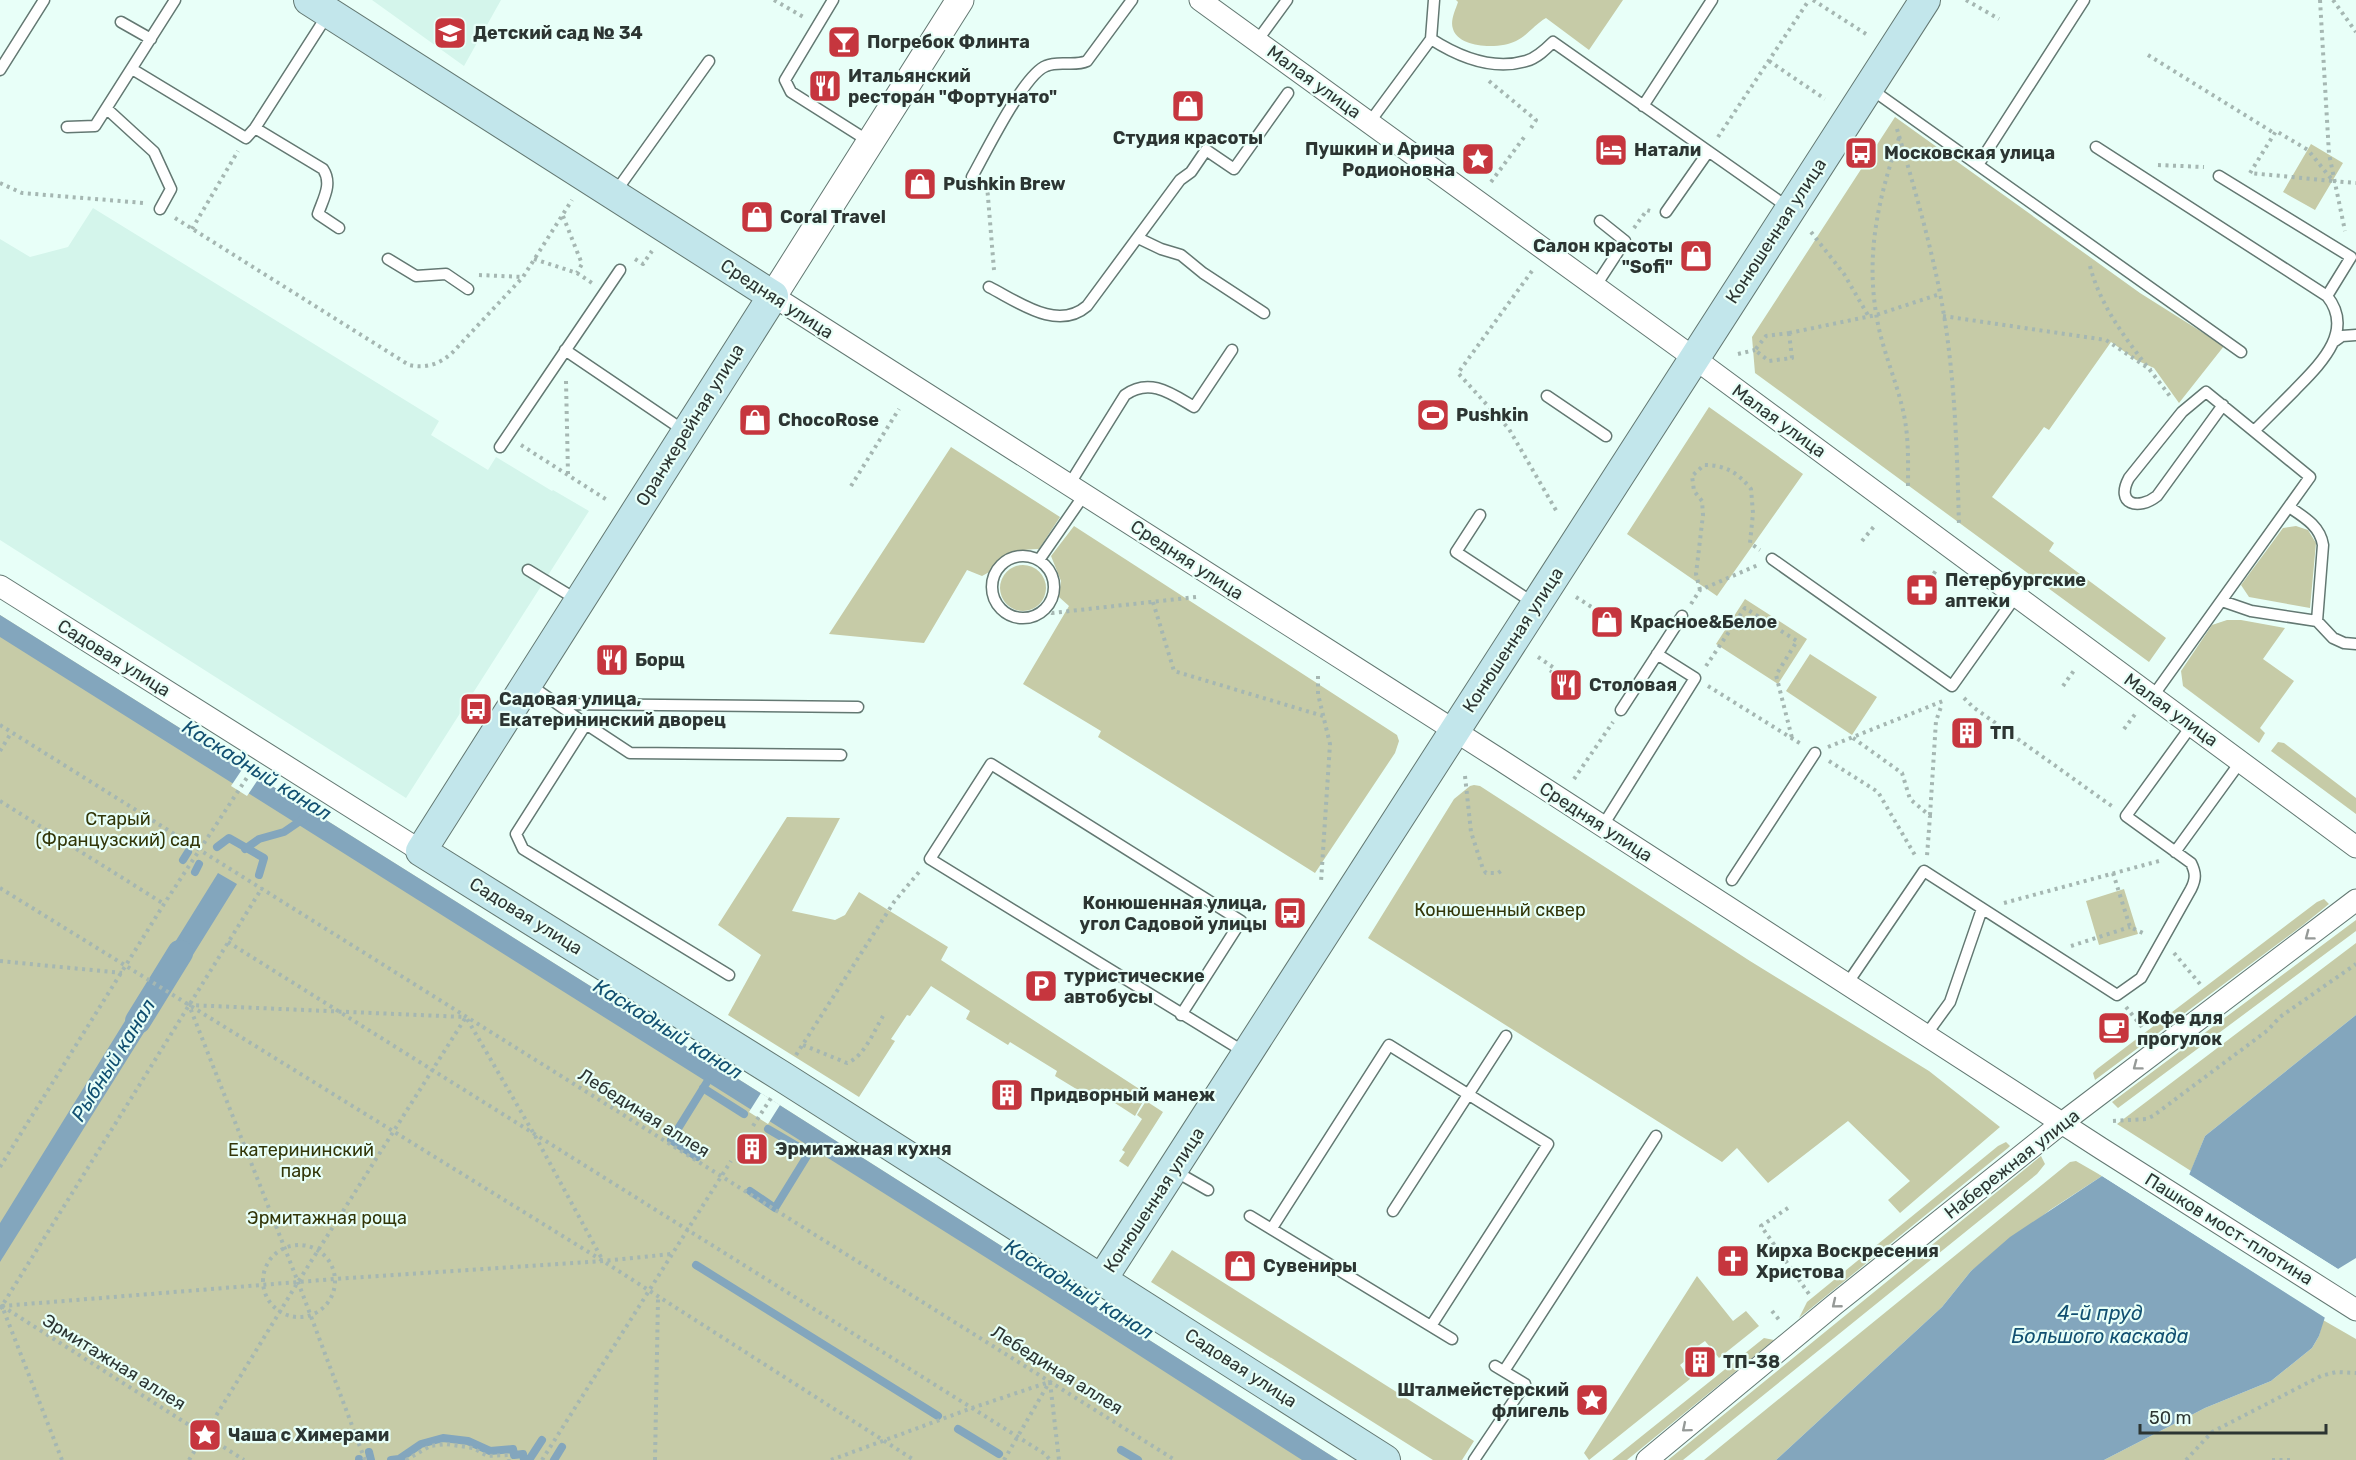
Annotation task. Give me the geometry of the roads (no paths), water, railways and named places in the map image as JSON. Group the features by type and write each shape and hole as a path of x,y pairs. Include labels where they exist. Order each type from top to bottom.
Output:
{"main road":[{"name":"Конюшенная улица","path":"1102,1280 1925,0"},
{"name":"Средняя улица","path":"319,6 772,296"},
{"name":"Оранжерейная улица","path":"421,851 772,296"},
{"name":"Садовая улица","path":"421,851 1385,1460"}],"street":[{"name":"Оранжерейная улица","path":"772,296 960,0"},
{"name":"Малая улица","path":"1200,0 1694,358 2356,847"},
{"name":"Средняя улица","path":"772,296 1455,731 2062,1123"},
{"name":"Садовая улица","path":"0,586 421,851"},
{"name":"Набережная улица","path":"1647,1460 1834,1305 2062,1123 2356,900"},
{"name":"Пашков мост-плотина","path":"2062,1123 2356,1310"}],"lane":[{"path":"0,70 44,0"},
{"path":"67,127 95,126 175,0"},
{"path":"833,0 785,80 792,92 870,142"},
{"path":"972,177 1026,84 1038,70 1047,65 1080,64 1087,61 1131,0"},
{"path":"1257,42 1287,0"},
{"path":"1369,123 1431,39 1434,0"},
{"path":"1643,106 1712,0"},
{"path":"1978,165 2084,0"},
{"path":"132,69 246,138 255,128 319,6"},
{"path":"121,22 151,39"},
{"path":"1431,39 1474,61 1495,64 1528,61 1553,42 1791,209"},
{"path":"614,195 709,62"},
{"path":"1869,87 2241,352"},
{"path":"992,288 1029,310 1061,316 1081,312 1180,180 1191,172 1206,150 1234,169 1288,93"},
{"path":"107,109 154,152 171,189 160,209"},
{"path":"255,128 323,169 327,175 328,186 318,214 339,228"},
{"path":"2096,147 2327,296 2334,305 2338,315 2335,341 2330,352 2254,431"},
{"path":"1666,212 1708,152"},
{"path":"2219,176 2351,257 2327,296"},
{"path":"1595,287 1625,241 1600,221"},
{"path":"1138,238 1181,255 1203,273 1264,313"},
{"path":"388,259 416,276 446,274 468,288"},
{"path":"500,447 620,270"},
{"path":"2335,341 2342,336 2356,335"},
{"path":"566,350 686,432"},
{"path":"1039,560 1125,395 1140,387 1161,388 1194,407 1232,350"},
{"path":"2153,696 2310,477 2223,405 2206,392 2182,412 2129,478 2124,487 2125,496 2130,503 2147,504 2157,496 2223,405"},
{"path":"1547,396 1606,436"},
{"path":"2289,507 2316,527 2322,535 2318,621"},
{"path":"1480,515 1456,552 1536,604"},
{"path":"1028,557 1039,560 1051,574 1054,583 1054,592 1046,609 1027,618 1007,614 999,607 992,587 994,576 1008,560 1028,557"},
{"path":"1772,559 1952,686 2016,596"},
{"path":"528,570 579,602"},
{"path":"2222,601 2251,611 2318,621 2333,638 2344,643 2356,644"},
{"path":"1621,710 1682,616"},
{"path":"1602,827 1695,678 1657,654"},
{"path":"527,683 630,753 842,755"},
{"path":"559,704 858,707"},
{"path":"586,724 516,834 523,849 729,975"},
{"path":"1847,984 1924,871 2117,995 2141,978 2195,881 2195,872 2191,863 2126,816 2192,725"},
{"path":"1732,880 1815,753"},
{"path":"2178,853 2241,761"},
{"path":"1181,1015 1241,921 991,764 930,859 1181,1015 1247,1054"},
{"path":"1926,1035 1950,1002 1982,909"},
{"path":"1393,1211 1506,1036"},
{"path":"1272,1228 1389,1045 1548,1144 1431,1326"},
{"path":"1474,1460 1525,1384 1500,1369 1656,1136"},
{"path":"1173,1170 1208,1191"},
{"path":"1250,1216 1452,1339"}],"water":[{"path":"0,615 770,1099 1338,1460 1302,1460 1036,1289 0,637"},
{"path":"218,873 237,884 173,987 154,976"},
{"path":"146,987 165,999 0,1262 0,1223"},
{"path":"2356,1015 2356,1258 2338,1269 2189,1175 2205,1136"},
{"name":"4-й пруд Большого каскада","path":"2102,1176 2325,1317 2319,1336 2312,1348 2271,1381 2205,1408 2104,1460 1776,1460 1942,1307 1971,1271 2010,1237"}],"waterway":[{"name":"Каскадный канал","path":"245,849 259,839 284,832 303,819"},
{"path":"217,847 229,838 264,858 259,875"},
{"path":"183,860 188,852"},
{"path":"195,872 199,864"},
{"name":"Рыбный канал","path":"138,1021 180,953"},
{"path":"700,1153 697,1157 671,1140 707,1082"},
{"path":"703,1088 744,1114"},
{"path":"768,1129 809,1153"},
{"path":"750,1191 775,1208 812,1148"},
{"path":"696,1265 938,1416"},
{"path":"958,1429 999,1454"},
{"path":"391,1460 399,1459 421,1444 443,1438 468,1441 490,1451 513,1449 514,1455 523,1454 524,1460"},
{"path":"529,1460 542,1440"},
{"path":"554,1460 562,1447"},
{"path":"1121,1450 1138,1460"},
{"path":"369,1452 371,1460"}],"place":[{"name":"Детский сад № 34","path":"450,33"},
{"name":"Погребок Флинта","path":"844,42"},
{"name":"Итальянский ресторан \"Фортунато\"","path":"825,86"},
{"name":"Студия красоты","path":"1188,106"},
{"name":"Натали","path":"1611,150"},
{"name":"Московская улица","path":"1861,153"},
{"name":"Пушкин и Арина Родионовна","path":"1478,159"},
{"name":"Pushkin Brew","path":"920,184"},
{"name":"Coral Travel","path":"757,217"},
{"name":"Салон красоты \"Sofi\"","path":"1696,256"},
{"name":"Pushkin","path":"1433,415"},
{"name":"ChocoRose","path":"755,420"},
{"name":"Петербургские аптеки","path":"1922,590"},
{"name":"Красное&Белое","path":"1607,622"},
{"name":"Борщ","path":"612,660"},
{"name":"Столовая","path":"1566,685"},
{"name":"Садовая улица, Екатерининский дворец","path":"476,709"},
{"name":"ТП","path":"1967,733"},
{"name":"Конюшенная улица, угол Садовой улицы","path":"1290,913"},
{"name":"туристические автобусы","path":"1041,986"},
{"name":"Кофе для прогулок","path":"2114,1028"},
{"name":"Придворный манеж","path":"1007,1095"},
{"name":"Эрмитажная кухня","path":"752,1149"},
{"name":"Кирха Воскресения Христова","path":"1733,1261"},
{"name":"Сувениры","path":"1240,1266"},
{"name":"ТП-38","path":"1700,1362"},
{"name":"Шталмейстерский флигель","path":"1592,1400"},
{"name":"Чаша с Химерами","path":"205,1435"}],"park label":[{"name":"Старый (Французский) сад","path":"118,829"},
{"name":"Конюшенный сквер","path":"1500,910"},
{"name":"Екатерининский парк","path":"301,1160"},
{"name":"Эрмитажная роща","path":"327,1218"}]}
